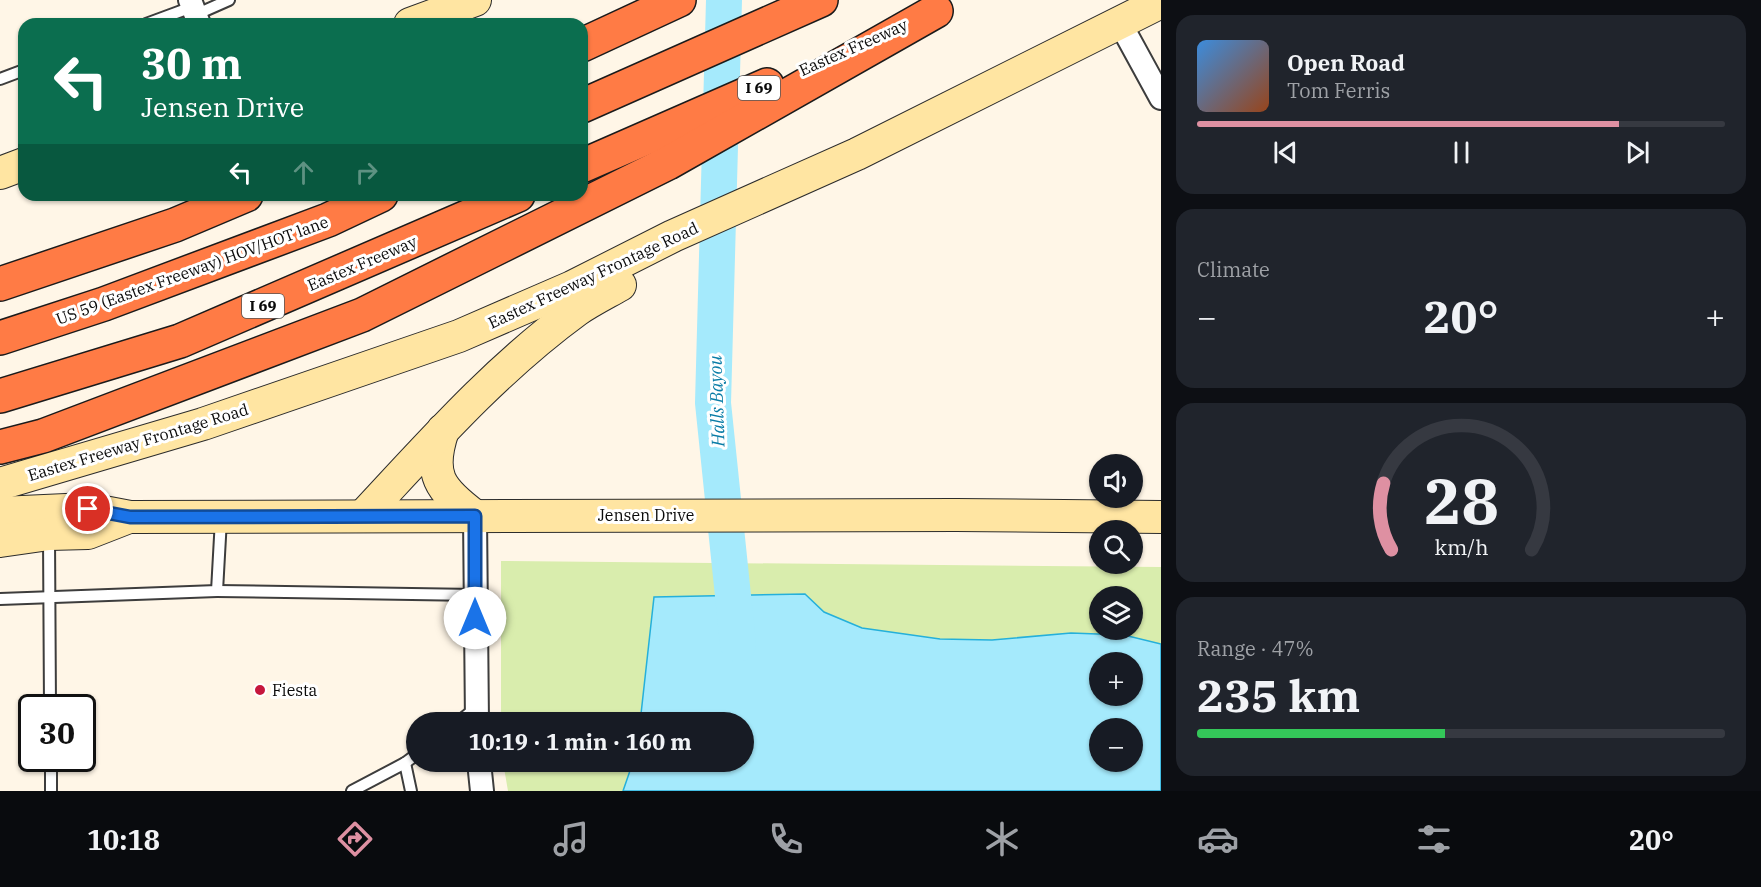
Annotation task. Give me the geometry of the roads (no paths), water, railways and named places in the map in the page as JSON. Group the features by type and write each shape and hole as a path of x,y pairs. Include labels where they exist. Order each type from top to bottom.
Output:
{"highway":[{"path":"588,42 679,0"},
{"path":"588,103 821,0"},
{"path":"0,447 43,436 362,315 668,163 947,5"},
{"name":"Eastex Freeway","path":"588,163 947,5"},
{"path":"0,284 175,225 232,201"},
{"name":"US 59 (Eastex Freeway) HOV/HOT lane","path":"0,338 104,304 328,220 368,201"},
{"name":"Eastex Freeway","path":"0,396 180,341 504,201"}],"main road":[{"path":"426,18 474,0"},
{"name":"Eastex Freeway Frontage Road","path":"0,484 203,424 575,298 673,236 857,154 1161,2"},
{"path":"0,173 18,166"},
{"path":"363,516 459,411 575,298"},
{"path":"443,430 436,468 442,486 455,501 475,516"},
{"name":"Jensen Drive","path":"0,513 88,509 130,517 789,515 1161,517"},
{"name":"Jensen Drive","path":"0,541 49,534 88,533 130,517"}],"street":[{"path":"1120,23 1161,98"},
{"path":"475,516 476,712"},
{"path":"480,772 482,791"}],"lane":[{"path":"168,18 229,0"},
{"path":"0,79 18,72"},
{"path":"217,591 221,516"},
{"path":"49,534 50,694"},
{"path":"0,599 217,591 475,595"},
{"path":"352,791 405,763 411,791"},
{"path":"51,772 51,791"}],"water":[{"path":"805,594 824,612 862,628 940,639 992,640 1071,633 1089,634 1089,640 1143,640 1161,644 1161,791 623,791 630,772 754,772 754,712 641,712 654,597"}],"waterway":[{"name":"Halls Bayou","path":"724,0 713,403 738,644"}],"place":[{"name":"Fiesta","path":"260,690"}]}
